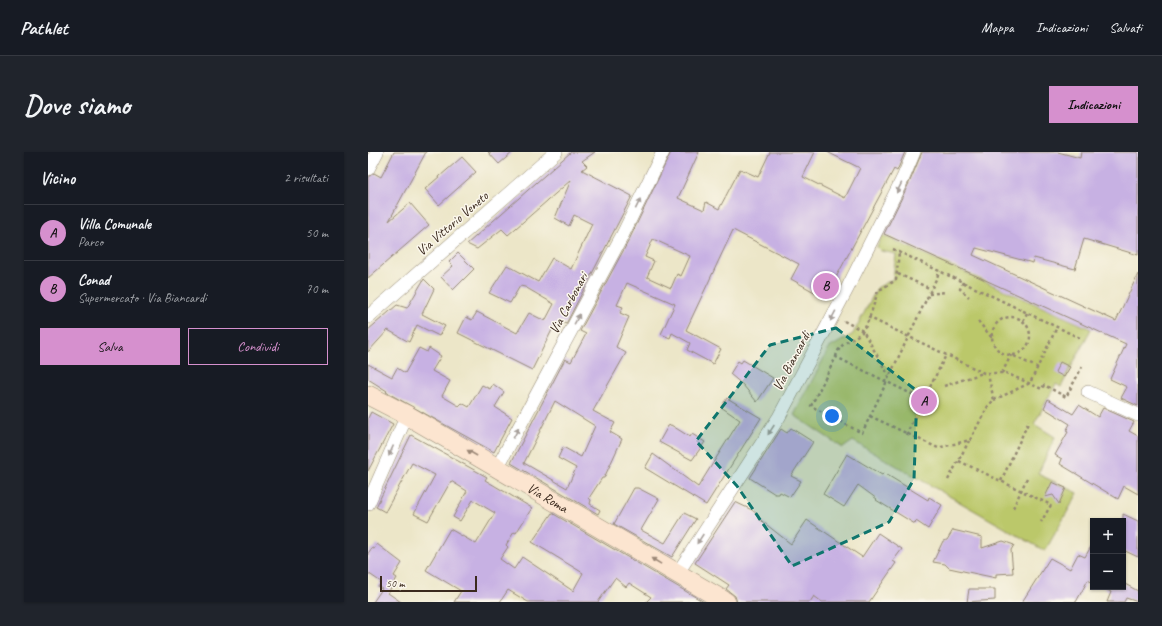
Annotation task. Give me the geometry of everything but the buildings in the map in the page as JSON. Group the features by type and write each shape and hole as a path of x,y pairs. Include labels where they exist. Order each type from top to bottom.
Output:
{"street":[{"path":"368,169 377,152"},
{"name":"Via Vittorio Veneto","path":"368,317 556,152"},
{"name":"Via Carbonari","path":"497,468 622,236 663,152"},
{"name":"Via Biancardi","path":"677,574 779,417 833,316 903,178 914,152"},
{"path":"1088,392 1138,415"},
{"name":"Via Roma","path":"368,394 407,415 726,602"},
{"path":"368,504 407,415"}],"path":[{"path":"893,249 1080,338"},
{"path":"899,252 898,274 896,280 878,291 863,331 843,343 811,406 862,433 940,271"},
{"path":"898,274 931,289"},
{"path":"963,282 960,289 969,297"},
{"path":"929,294 946,292"},
{"path":"1022,321 1027,313"},
{"path":"833,316 863,331 889,376"},
{"path":"868,317 984,373 1006,373 1042,389 1044,385 1066,397 1082,367"},
{"path":"992,338 993,331 1000,321 1013,317 1022,321 1029,328 1030,340 1024,350 1012,355 1002,373"},
{"path":"978,321 992,338 997,350 1002,353 1012,355 1038,368"},
{"path":"948,480 988,406 994,400 1030,384 1057,327"},
{"path":"906,435 946,355"},
{"path":"836,357 924,400"},
{"path":"944,386 984,373"},
{"path":"988,374 994,400"},
{"path":"870,416 906,435 938,448 970,440"},
{"path":"1001,481 1030,421"},
{"path":"959,461 1051,505 1041,522"},
{"path":"1012,508 1027,478"}],"highlighted area":[{"path":"836,328 917,391 914,479 889,522 792,566 737,486 696,441 770,345"}],"green space":[{"path":"882,235 1091,329 1061,387 1056,384 1034,424 1055,437 1038,474 1078,493 1045,551 853,441 843,448 794,415 829,348 853,334 877,288 893,279 896,254 881,251 877,247"}],"place":[{"name":"Conad","path":"826,286"},
{"name":"Villa Comunale","path":"924,401"}]}
